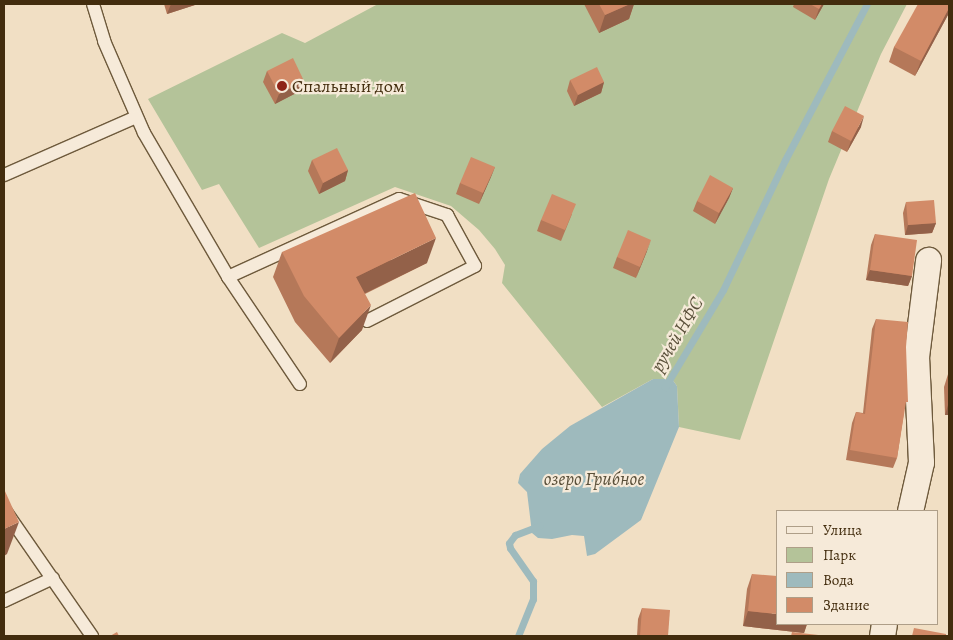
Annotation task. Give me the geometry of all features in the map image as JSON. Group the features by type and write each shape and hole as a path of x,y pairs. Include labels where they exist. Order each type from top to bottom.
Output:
{"street":[{"path":"910,510 921,462 916,357 928,260"}],"lane":[{"path":"92,4 104,41 144,133 228,277 300,384"},
{"path":"4,175 136,117"},
{"path":"228,277 398,198 447,215 475,266 367,321"},
{"path":"4,509 53,578 87,635"},
{"path":"4,601 53,578"}],"green space":[{"path":"378,4 907,4 881,54 829,179 740,440 679,427 677,386 672,379 653,379 602,407 502,283 505,265 495,249 479,230 451,206 395,187 259,248 219,184 202,190 148,99 282,33 305,43"}],"water":[{"name":"озеро Грибное","path":"653,379 672,379 677,386 679,427 641,520 595,554 587,556 584,536 572,535 552,539 538,538 532,533 527,492 518,483 520,474 542,449 570,426"}],"building":[{"path":"599,4 630,4 605,15"},
{"path":"810,4 822,4 819,9"},
{"path":"918,4 949,4 949,8 921,61 894,47"},
{"path":"293,58 304,81 279,94 267,71"},
{"path":"597,67 604,82 578,95 570,80"},
{"path":"845,106 864,116 851,141 832,131"},
{"path":"337,148 348,170 323,183 312,160"},
{"path":"471,157 495,167 483,193 460,183"},
{"path":"710,175 733,188 719,213 697,201"},
{"path":"415,193 436,238 356,277 371,305 339,338 304,296 282,252"},
{"path":"552,194 576,204 565,230 541,220"},
{"path":"934,200 936,223 908,225 906,202"},
{"path":"628,230 651,240 640,267 617,257"},
{"path":"875,234 917,240 912,276 870,270"},
{"path":"876,319 908,322 906,347 908,402 906,402 897,458 850,450 856,412 865,414"},
{"path":"4,489 19,522 4,529"},
{"path":"752,574 776,576 776,614 748,611"},
{"path":"642,608 670,610 668,636 640,636"},
{"path":"914,628 946,634 946,636 912,636"},
{"path":"117,632 119,636 110,636"},
{"path":"792,632 827,636 791,636"}],"waterway":[{"name":"ручей НФС","path":"665,387 723,290 785,160 867,4"},
{"name":"ручей НФС","path":"518,636 533,599 533,581 510,548 509,543 515,535 539,526"}],"place":[{"name":"Спальный дом","path":"282,86"}]}
